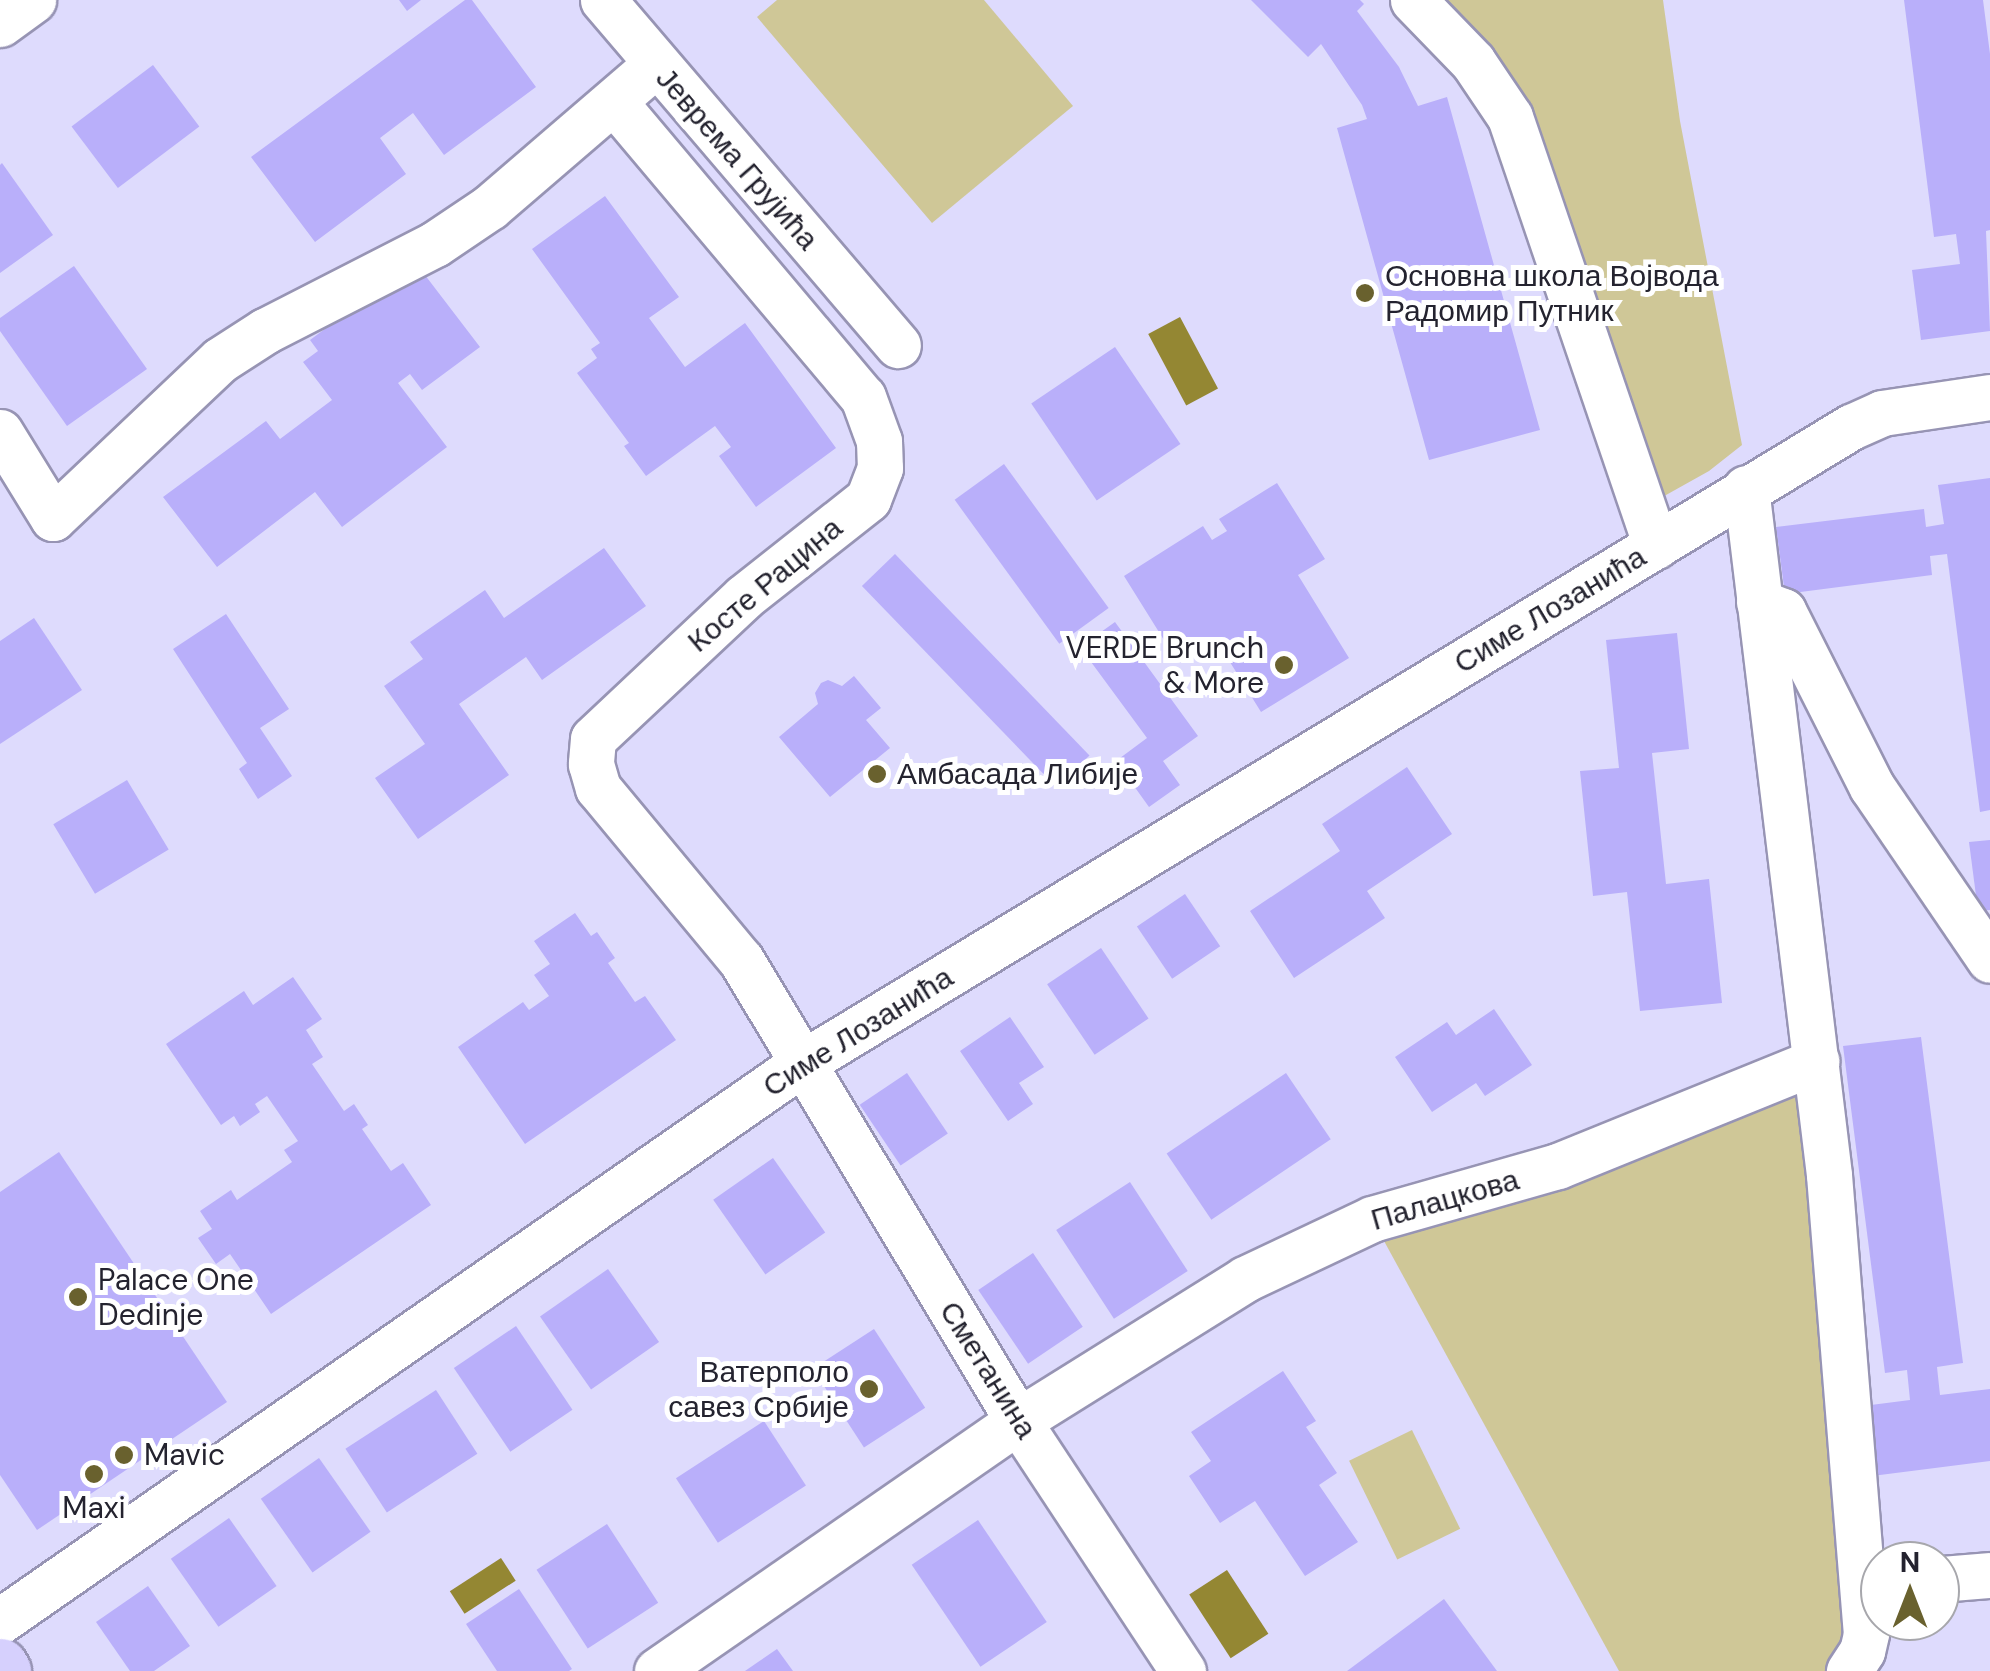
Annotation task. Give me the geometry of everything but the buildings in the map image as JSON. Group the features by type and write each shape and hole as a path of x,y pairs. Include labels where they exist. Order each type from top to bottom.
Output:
{"street":[{"path":"0,24 33,0"},
{"name":"Јеврема Грујића","path":"603,0 655,66 886,330"},
{"path":"1413,0 1473,62 1510,117 1656,546"},
{"path":"0,432 53,518 220,360 265,331 434,244 628,118 655,66"},
{"name":"Косте Рацина","path":"628,118 832,356 863,397 879,441 880,468 868,498 744,597 593,739 591,764 598,788 741,960 804,1062"},
{"name":"Симе Лозанића","path":"0,1620 804,1062 1746,488 1882,413 1990,396"},
{"path":"1746,488 1816,1061 1867,1541"},
{"path":"1759,602 1783,611 1872,787 1990,960"},
{"name":"Палацкова","path":"656,1671 1018,1421 1245,1279 1372,1219 1558,1166 1816,1061"},
{"name":"Сметанина","path":"804,1062 1018,1421 1183,1671"},
{"path":"1960,1577 1990,1575"},
{"path":"1848,1671 1864,1641"}],"shaded area":[{"path":"777,0 984,0 1073,106 932,223 757,17"},
{"path":"1413,0 1663,0 1680,121 1742,445 1709,471 1641,509 1510,117"},
{"path":"1180,317 1218,389 1186,405 1148,334"},
{"path":"1817,1061 1848,1671 1619,1671 1372,1219"},
{"path":"1412,1430 1460,1529 1397,1560 1349,1461"},
{"path":"501,1558 516,1581 465,1614 450,1591"},
{"path":"1227,1570 1268,1634 1231,1658 1189,1595"}],"place":[{"name":"Основна школа Војвода Радомир Путник","path":"1365,293"},
{"name":"VERDE Brunch & More","path":"1284,665"},
{"name":"Амбасада Либије","path":"877,774"},
{"name":"Palace One Dedinje","path":"78,1297"},
{"name":"Ватерполо савез Србије","path":"869,1389"},
{"name":"Mavic","path":"124,1455"},
{"name":"Maxi","path":"94,1474"}]}
